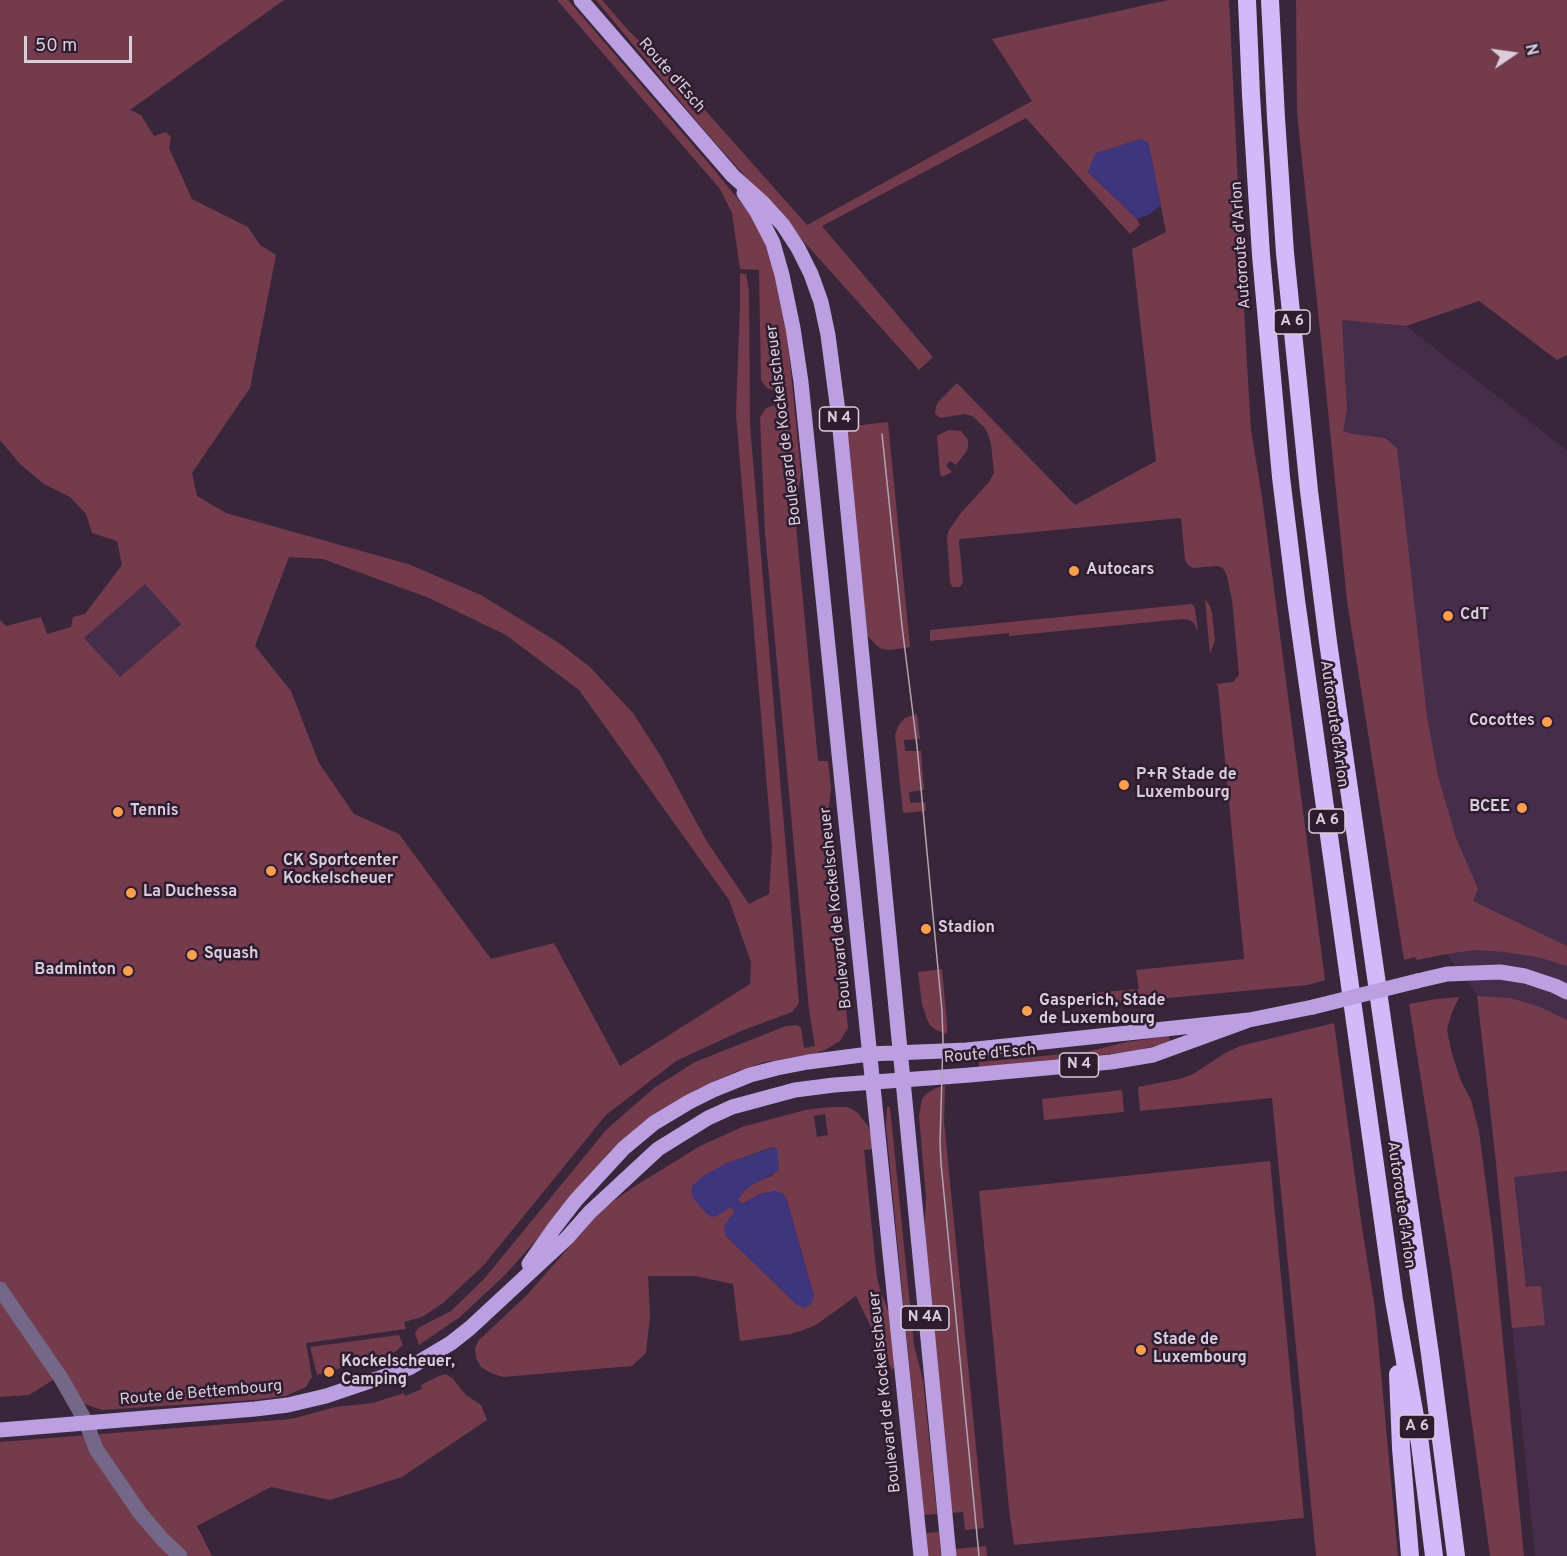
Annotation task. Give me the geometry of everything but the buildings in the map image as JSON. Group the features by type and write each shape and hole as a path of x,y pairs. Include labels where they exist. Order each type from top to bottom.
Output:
{"highway":[{"name":"Autoroute d'Arlon","path":"1247,0 1251,107 1261,255 1281,477 1296,600 1394,1300 1420,1444 1434,1556"},
{"name":"Autoroute d'Arlon","path":"1270,0 1285,253 1309,491 1328,642 1430,1354 1456,1556"},
{"path":"1394,1300 1401,1448 1410,1556"}],"main road":[{"name":"Route d'Esch","path":"581,0 733,176"},
{"name":"N 4","path":"733,176 783,225 798,248 811,274 821,303 828,335 839,419 902,1081"},
{"name":"Boulevard de Kockelscheuer","path":"733,176 757,212 773,243 793,328 801,382 921,1556"},
{"name":"Route d'Esch","path":"869,1054 980,1048 1249,1020 1447,974 1500,972 1525,976 1567,992"},
{"name":"Route d'Esch","path":"872,1082 1111,1062 1153,1055 1249,1020"},
{"name":"Route de Bettembourg","path":"515,1286 576,1200 624,1148 654,1123 713,1090 750,1076 808,1062 869,1054"},
{"name":"N 4A","path":"902,1081 949,1556"},
{"name":"Route de Bettembourg","path":"0,1430 288,1405 326,1396 410,1368 451,1343 470,1328 658,1149 708,1118 732,1107 795,1090 872,1082"}],"street":[{"path":"0,1289 61,1378 86,1422 96,1449 140,1513 180,1556"}],"shaded area":[{"path":"0,0 284,0 130,110 141,115 154,136 166,132 171,137 169,148 192,199 248,227 260,245 276,255 250,388 192,473 197,496 226,513 408,564 481,595 559,643 590,667 633,713 660,755 706,840 749,904 769,894 772,847 736,414 740,273 746,274 749,290 750,425 799,1003 792,1012 741,1031 676,1061 606,1115 483,1266 443,1303 422,1317 404,1322 406,1329 306,1343 312,1377 306,1387 285,1396 102,1410 85,1404 53,1380 29,1395 0,1397 0,620 6,626 41,617 47,634 71,627 73,617 85,614 122,565 117,541 92,533 86,514 70,497 44,484 20,464 0,440","holes":["289,557 323,559 429,598 506,635 579,690 729,900 751,962 750,984 620,1066 554,943 491,959 399,834 354,814 319,763 291,691 255,646","145,584 181,624 120,677 84,638"]},
{"path":"557,0 568,0 711,166 759,225 770,252 784,314 791,373 801,474 795,513 818,761 828,761 831,788 828,818 848,1028 840,1041 825,1050 765,1062 735,1072 697,1089 644,1124 595,1174 505,1275 460,1317 419,1345 415,1333 418,1328 451,1311 484,1279 607,1129 654,1088 695,1062 786,1026 797,1025 801,1028 804,1048 815,1046 809,1010 765,533 760,417 766,408 778,404 776,391 767,388 761,380 759,270 740,269 732,213 720,189"},
{"path":"596,0 602,0 629,31 699,99 705,110 807,225 1032,101 992,39 1168,0 1229,0 1251,430 1262,497 1325,980 1308,985 1094,1005 1093,993 1139,989 1136,970 1244,959 1216,684 1233,682 1239,675 1232,600 1223,568 1217,566 1193,568 1188,565 1185,560 1181,518 960,539 963,582 960,587 953,587 950,583 947,537 949,530 994,473 991,444 984,427 972,416 965,414 940,418 935,414 939,401 957,383 1075,505 1156,461 1132,249 1166,232 1148,142 1088,172 1137,219 1140,225 1130,234 1026,118 822,226 933,357 919,370 709,136"},
{"path":"1296,0 1567,0 1567,355 1557,360 1479,301 1406,326 1342,320 1347,410 1343,431 1385,438 1397,448 1427,717 1438,776 1456,838 1478,889 1473,901 1567,946 1567,966 1537,957 1477,950 1404,960 1347,601 1297,113"},
{"path":"1140,139 1148,142 1161,205 1150,214 1137,219 1088,172 1096,153"},
{"path":"1342,319 1406,326 1567,450 1567,1556 1535,1556 1478,996 1441,947 1340,444 1347,410"},
{"path":"888,422 910,647 891,650 877,646 867,635 845,427"},
{"path":"948,430 961,431 968,440 968,447 956,465 950,461 946,466 952,472 941,476 937,436"},
{"path":"145,583 181,623 120,678 84,638"},
{"path":"1205,599 1212,613 1215,640 1210,654"},
{"path":"1191,604 1195,609 1198,632 1194,623 1182,619 1009,636 1009,633 930,641 930,630"},
{"path":"917,714 920,739 904,740 905,751 921,751 924,790 909,792 910,803 925,802 926,811 903,813 895,735 898,726 905,718"},
{"path":"942,969 947,1034 936,1030 927,1019 922,1004 918,972"},
{"path":"1477,996 1511,998 1540,1007 1567,1020 1567,1171 1514,1177 1526,1287 1541,1286 1545,1325 1512,1328"},
{"path":"1459,997 1447,1030 1452,1054 1461,1081 1471,1100 1479,1131 1493,1239 1524,1556 1490,1556 1452,1276 1409,1004"},
{"path":"1334,1023 1375,1309 1398,1556 1316,1556 1272,1098 1140,1111 1138,1087 1193,1074 1240,1046"},
{"path":"1169,1036 1170,1041 1164,1044 1138,1050 979,1067 979,1062 1086,1052 1127,1042"},
{"path":"945,1086 944,1121 984,1528 965,1530 963,1512 951,1513 924,1233 926,1197 919,1116 922,1099 926,1094"},
{"path":"1122,1090 1124,1112 1044,1120 1042,1099"},
{"path":"830,1107 852,1109 868,1126 873,1139 872,1149 864,1150 877,1278 890,1315 896,1366 892,1370 856,1296 816,1325 791,1334 740,1341 733,1284 695,1276 648,1276 650,1316 646,1353 632,1366 503,1377 481,1367 476,1358 475,1349 478,1341 527,1295 599,1213 615,1200 700,1146 742,1127 805,1110","holes":["825,1114 828,1135 817,1137 814,1116","774,1147 777,1150 773,1175 752,1184 737,1200 742,1204 760,1194 775,1191 783,1194 814,1296 798,1305 726,1236 726,1223 736,1212 730,1207 725,1164"]},
{"path":"887,1107 890,1107 914,1345 923,1380 937,1514 924,1515 886,1126"},
{"path":"774,1147 777,1149 778,1171 752,1185 737,1200 742,1204 760,1194 776,1191 783,1194 814,1296 812,1303 805,1308 797,1305 726,1236 724,1229 726,1223 735,1211 730,1207 717,1216 711,1217 694,1199 691,1192 692,1186 703,1176 725,1164"},
{"name":"Stade de Luxembourg","path":"1270,1161 1304,1518 1014,1545 979,1191"},
{"path":"399,1335 403,1345 395,1352 317,1375 310,1347"},
{"path":"446,1374 466,1395 481,1405 487,1420 402,1477 330,1500 271,1487 197,1526 212,1556 0,1556 0,1442 291,1419 336,1407 373,1403 404,1393 405,1396 422,1389 421,1385"},
{"path":"939,1532 941,1556 928,1556 926,1533"},
{"path":"986,1546 987,1556 956,1556 955,1549"}],"tram line":[{"path":"882,434 917,746 942,1011 941,1163 979,1556"}],"place":[{"name":"Autocars","path":"1074,571"},
{"name":"CdT","path":"1448,616"},
{"name":"Cocottes","path":"1547,722"},
{"name":"P+R Stade de Luxembourg","path":"1124,785"},
{"name":"BCEE","path":"1522,808"},
{"name":"Tennis","path":"118,812"},
{"name":"CK Sportcenter Kockelscheuer","path":"271,871"},
{"name":"La Duchessa","path":"131,893"},
{"name":"Stadion","path":"926,929"},
{"name":"Squash","path":"192,955"},
{"name":"Badminton","path":"128,971"},
{"name":"Gasperich, Stade de Luxembourg","path":"1027,1011"},
{"name":"Stade de Luxembourg","path":"1141,1350"},
{"name":"Kockelscheuer, Camping","path":"329,1372"}]}
